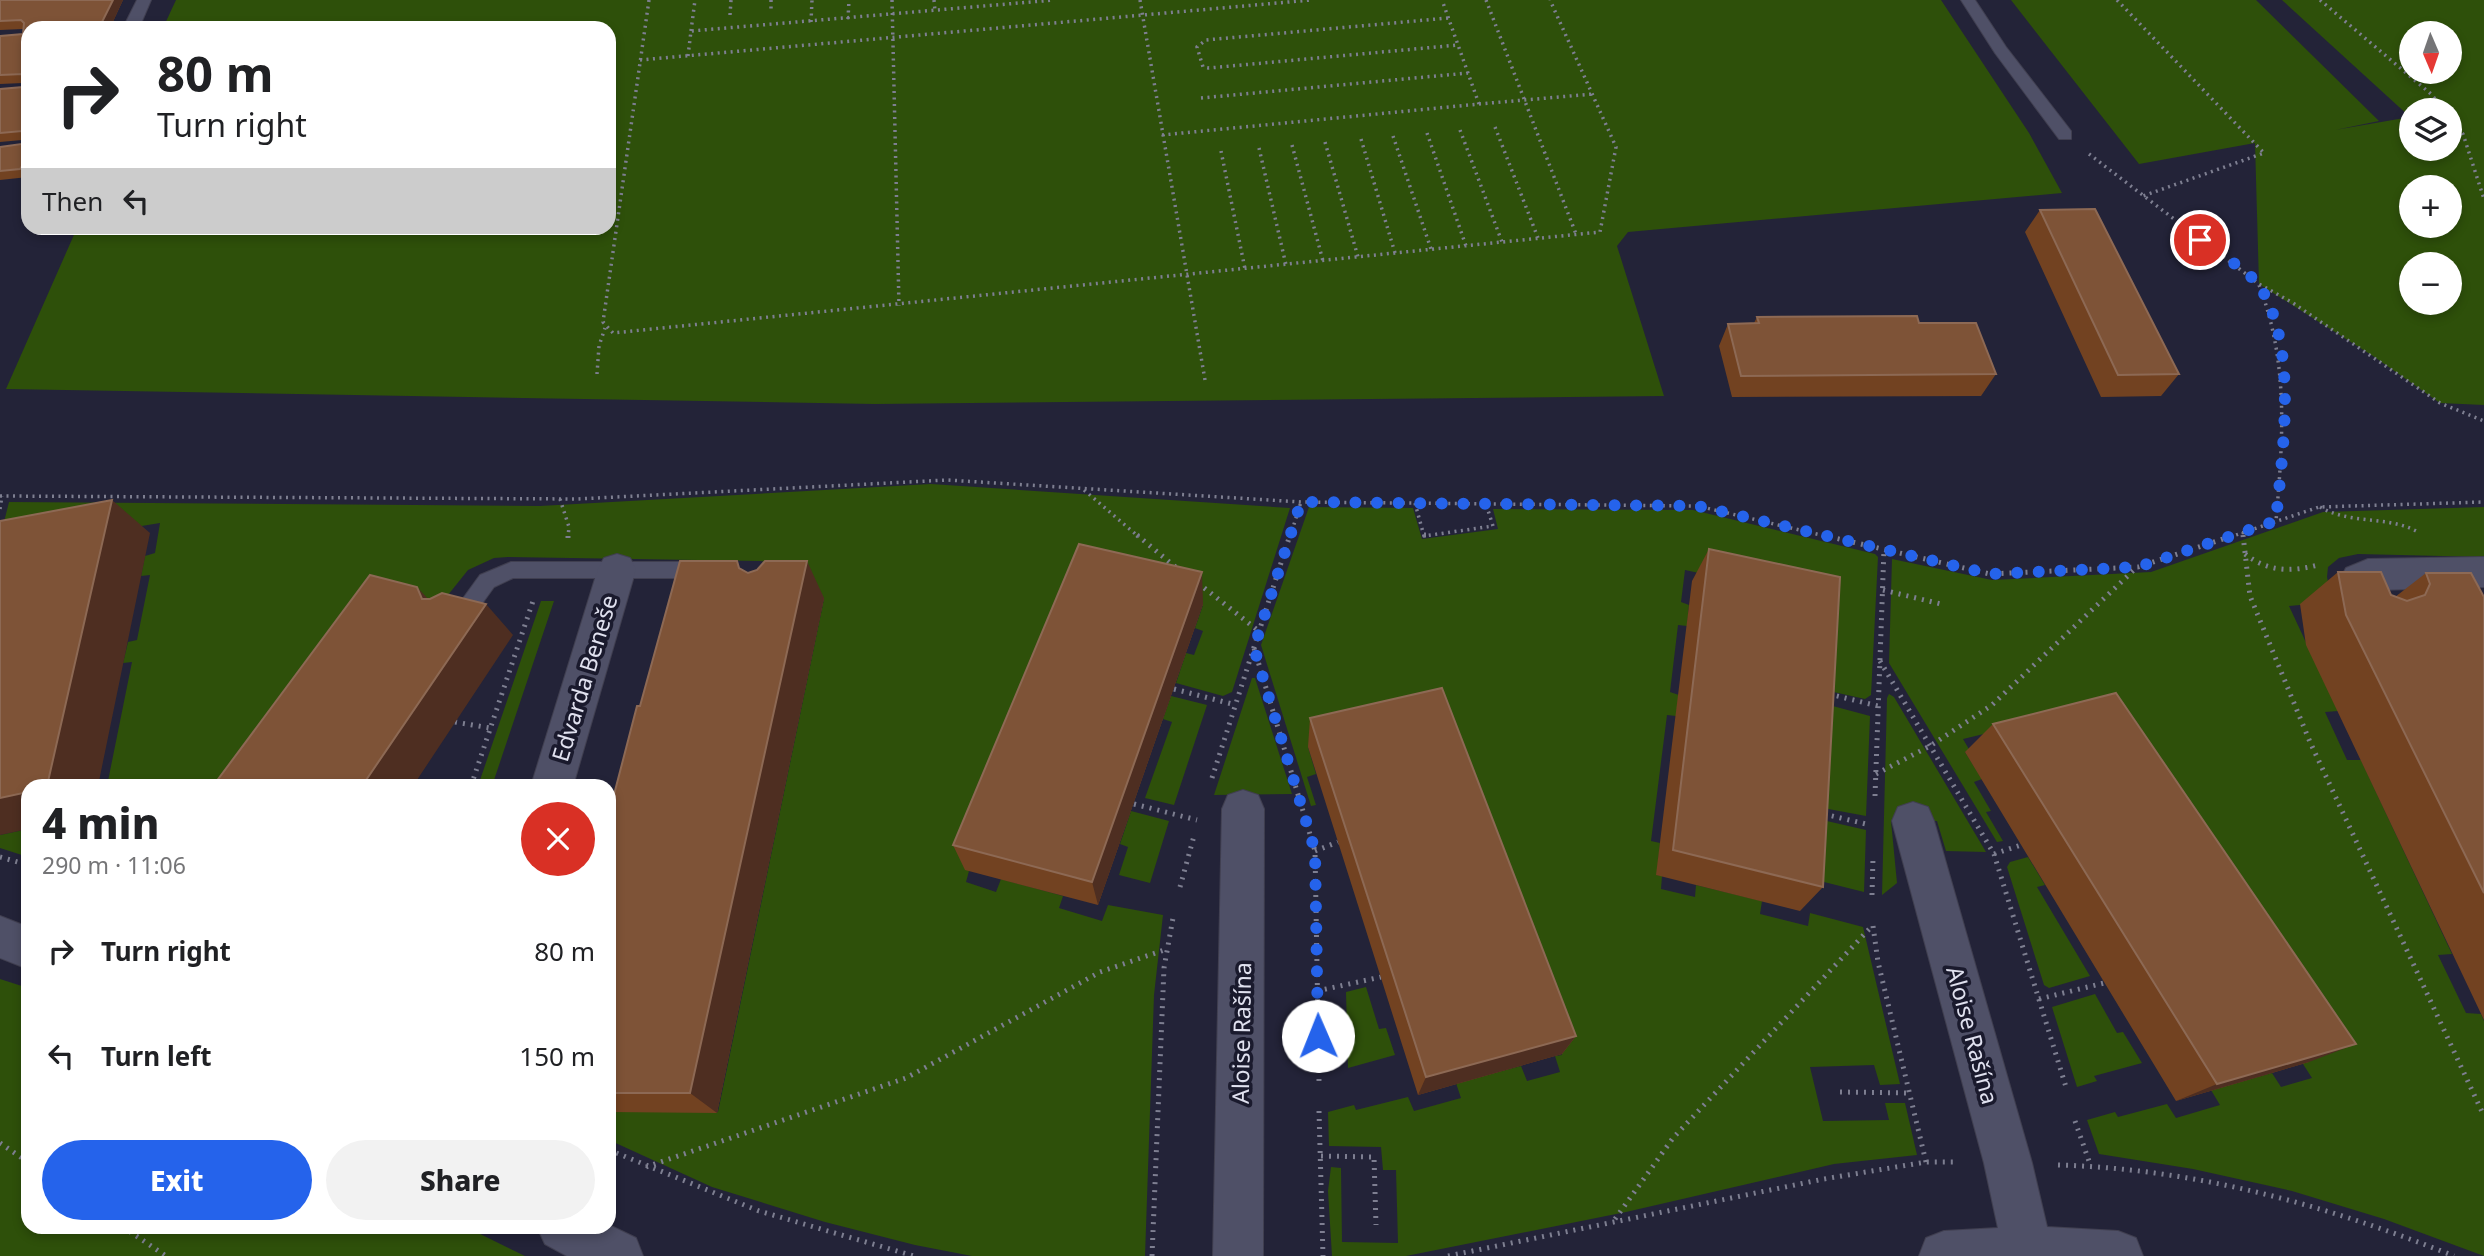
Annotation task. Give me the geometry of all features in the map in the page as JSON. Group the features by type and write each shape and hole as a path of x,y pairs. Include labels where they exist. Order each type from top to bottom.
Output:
{"street":[{"name":"Edvarda Beneše","path":"554,779 617,569"},
{"path":"2367,614 2356,586 2359,579 2368,575 2484,572"},
{"name":"Aloise Rašína","path":"1217,803 1238,1256"},
{"name":"Aloise Rašína","path":"1887,811 2005,1152 2028,1251"},
{"path":"0,937 21,945"},
{"path":"576,1234 618,1256"},
{"path":"1944,1256 2028,1251 2118,1256"}],"lane":[{"path":"135,21 144,0"},
{"path":"1968,0 2000,50 2065,135"},
{"path":"458,621 487,581 496,574 511,570 724,570"}],"path":[{"path":"616,230 649,0"},
{"path":"688,56 695,0"},
{"path":"730,15 732,0"},
{"path":"771,0 771,12"},
{"path":"811,22 812,0"},
{"path":"848,19 849,0"},
{"path":"892,0 899,306"},
{"path":"934,0 935,11"},
{"path":"691,32 1054,0"},
{"path":"1140,0 1205,380"},
{"path":"640,60 1311,0"},
{"path":"1442,0 1479,104"},
{"path":"1486,0 1576,234"},
{"path":"605,328 625,334 1600,232 1602,208 1616,162 1616,147 1550,0"},
{"path":"2117,0 2264,153 2142,196"},
{"path":"2320,0 2434,98"},
{"path":"1448,18 1206,40 1197,47 1203,67 1209,68 1458,45"},
{"path":"1201,98 1468,73"},
{"path":"1162,135 1593,94"},
{"path":"1495,127 1538,238"},
{"path":"1460,130 1502,242"},
{"path":"1427,133 1466,246"},
{"path":"2462,133 2484,198"},
{"path":"2065,135 2259,285 2293,303 2440,403 2484,421"},
{"path":"1393,136 1431,249"},
{"path":"1361,139 1395,253"},
{"path":"1325,142 1358,257"},
{"path":"1292,145 1323,261"},
{"path":"1259,148 1286,265"},
{"path":"1221,151 1245,269"},
{"path":"597,374 615,235"},
{"path":"2259,285 2272,313 2281,355 2284,421 2276,521"},
{"path":"0,509 1,497 577,499 947,480 1301,502 1698,506 1990,574 2138,567 2319,507 2484,502"},
{"path":"1084,489 1186,575"},
{"path":"1180,887 1199,820 1217,803 1236,705 1301,502"},
{"path":"1415,503 1424,536 1460,533 1493,526 1486,504"},
{"path":"2319,507 2337,516 2354,520 2401,523 2413,528 2424,538"},
{"path":"2243,532 2250,596 2305,730 2484,1116"},
{"path":"1820,813 1874,826 1887,811 1876,774 1884,549"},
{"path":"1876,774 1930,746 1992,705 2138,567"},
{"path":"473,779 544,568"},
{"path":"1196,582 1260,632"},
{"path":"1883,590 1941,604"},
{"path":"1254,648 1315,851 1319,1081"},
{"path":"1880,661 1994,854 2066,1087"},
{"path":"1174,688 1236,705"},
{"path":"1827,694 1878,706"},
{"path":"455,722 490,728"},
{"path":"1133,804 1199,820"},
{"path":"1315,851 1338,842"},
{"path":"1994,854 2021,845"},
{"path":"1872,895 1873,853"},
{"path":"0,857 21,863"},
{"path":"1153,1256 1167,949 1173,918"},
{"path":"1614,1220 1674,1138 1873,925 1878,962 1926,1162"},
{"path":"646,1167 906,1078 1100,972 1167,949"},
{"path":"1317,991 1381,977"},
{"path":"2039,999 2104,983"},
{"path":"1840,1092 1910,1093"},
{"path":"1319,1111 1323,1256"},
{"path":"2075,1121 2090,1164"},
{"path":"0,1143 21,1157"},
{"path":"616,1153 743,1208 810,1231 914,1256"},
{"path":"1321,1156 1374,1157 1376,1224"},
{"path":"1448,1256 1824,1178 1926,1162 1968,1162"},
{"path":"2050,1165 2090,1164 2169,1174 2301,1204 2391,1231 2454,1256"},
{"path":"133,1234 166,1256"}],"green space":[{"path":"176,0 1941,0 2029,133 2062,193 1628,232 1617,246 1664,396 875,404 6,389 74,235 616,235 616,21 166,21"},
{"path":"2011,0 2256,0 2379,121 2335,130 2399,119 2399,161 2462,161 2462,98 2399,98 2399,107 2282,0 2484,0 2484,405 2440,403 2373,356 2259,284 2255,143 2139,164"},
{"path":"931,484 1290,508 1232,692 1223,696 1176,683 1186,653 1194,655 1203,631 1195,628 1203,605 969,871 966,882 996,892 1001,879 1063,896 1059,908 1102,921 1108,905 1163,915 1154,995 1145,1256 972,1256 915,1245 825,1222 712,1187 616,1143 616,1112 718,1112 824,599 773,563 494,558 468,570 444,600 269,779 108,779 132,662 123,663 128,642 137,640 150,575 141,576 145,556 155,553 160,523 117,530 0,538 9,502 540,506"},
{"path":"1309,507 1413,508 1422,539 1498,529 1493,509 1693,510 1875,554 1878,557 1871,695 1865,699 1829,691 1727,579 1685,570 1681,602 1689,605 1687,626 1678,625 1670,692 1679,695 1676,716 1667,715 1651,841 1660,843 1657,875 1662,876 1661,889 1695,897 1696,885 1762,901 1760,914 1808,926 1810,913 1863,927 1900,1084 1880,1085 1874,1065 1810,1067 1823,1121 1889,1120 1885,1103 1905,1103 1917,1155 1834,1164 1626,1212 1406,1256 1332,1256 1328,1191 1331,1167 1341,1168 1342,1242 1398,1243 1396,1170 1383,1170 1381,1147 1329,1146 1328,1112 1354,1105 1356,1110 1408,1097 1414,1111 1461,1098 1456,1083 1521,1066 1527,1081 1560,1072 1555,1056 1562,1055 1548,1016 1308,747 1316,774 1307,777 1316,805 1311,806 1261,645"},
{"path":"2484,507 2484,557 2358,554 2339,558 2328,567 2330,591 2300,605 2289,606 2338,711 2325,712 2347,760 2361,760 2452,954 2438,955 2466,1013 2481,1014 2484,1021 2484,1256 2384,1219 2292,1191 2193,1169 2099,1154 2087,1120 2115,1112 2118,1117 2167,1104 2176,1118 2220,1105 2211,1090 2272,1073 2281,1087 2312,1078 2303,1064 1992,732 1963,739 1970,751 1965,752 1982,779 1974,782 1991,811 1986,812 2003,841 1997,842 1889,663 1892,559 1992,580 2151,572 2323,512"},
{"path":"541,601 554,601 494,779 480,779"},
{"path":"1252,678 1255,678 1292,794 1214,795"},
{"path":"1889,694 1894,697 1986,852 1946,851 1937,821 1891,821 1897,883 1882,895 1887,698"},
{"path":"1171,696 1207,705 1174,805 1145,798 1172,722 1163,719"},
{"path":"1814,701 1870,716 1866,816 1807,805"},
{"path":"1131,811 1169,821 1150,883 1119,875 1128,847 1120,844"},
{"path":"1818,819 1866,830 1864,892 1812,879"},
{"path":"21,830 21,855 0,848 0,835"},
{"path":"2028,857 2045,885 2037,887 2090,976 2049,988 2044,985 2007,867 2010,862"},
{"path":"0,979 21,986 21,1234 480,1234 525,1256 0,1256"},
{"path":"1366,987 1379,1029 1386,1028 1395,1055 1348,1068 1346,992"},
{"path":"2095,994 2117,1033 2123,1032 2142,1063 2094,1076 2097,1081 2077,1087 2052,1007"}],"building":[{"path":"0,0 113,0 102,21 0,21"},
{"path":"21,34 21,74 0,75 0,36"},
{"path":"21,87 21,131 0,133 0,89"},
{"path":"21,144 20,169 0,171 0,147"},
{"path":"2095,209 2179,374 2118,375 2040,210"},
{"path":"1917,316 1919,323 1976,323 1996,374 1741,376 1728,324 1759,323 1757,317"},
{"path":"112,500 49,779 21,779 21,794 0,798 0,521"},
{"path":"1079,544 1202,572 1092,882 953,845"},
{"path":"1709,549 1840,577 1823,887 1673,850"},
{"path":"680,561 737,561 739,568 748,573 757,570 765,561 807,561 690,1093 616,1093 616,787 637,706 640,706"},
{"path":"2338,572 2381,572 2391,595 2407,601 2425,595 2430,584 2426,573 2471,573 2484,597 2484,893 2346,615"},
{"path":"370,575 417,587 422,599 430,599 442,593 486,604 367,779 218,779"},
{"path":"1442,688 1576,1036 1426,1077 1310,718"},
{"path":"2116,693 2356,1044 2217,1084 1993,724"}],"route":[{"path":"1318,1036 1315,851 1254,648 1301,502 1698,506 1990,574 2149,565 2276,521 2284,421 2277,330 2259,285 2200,240"}]}
